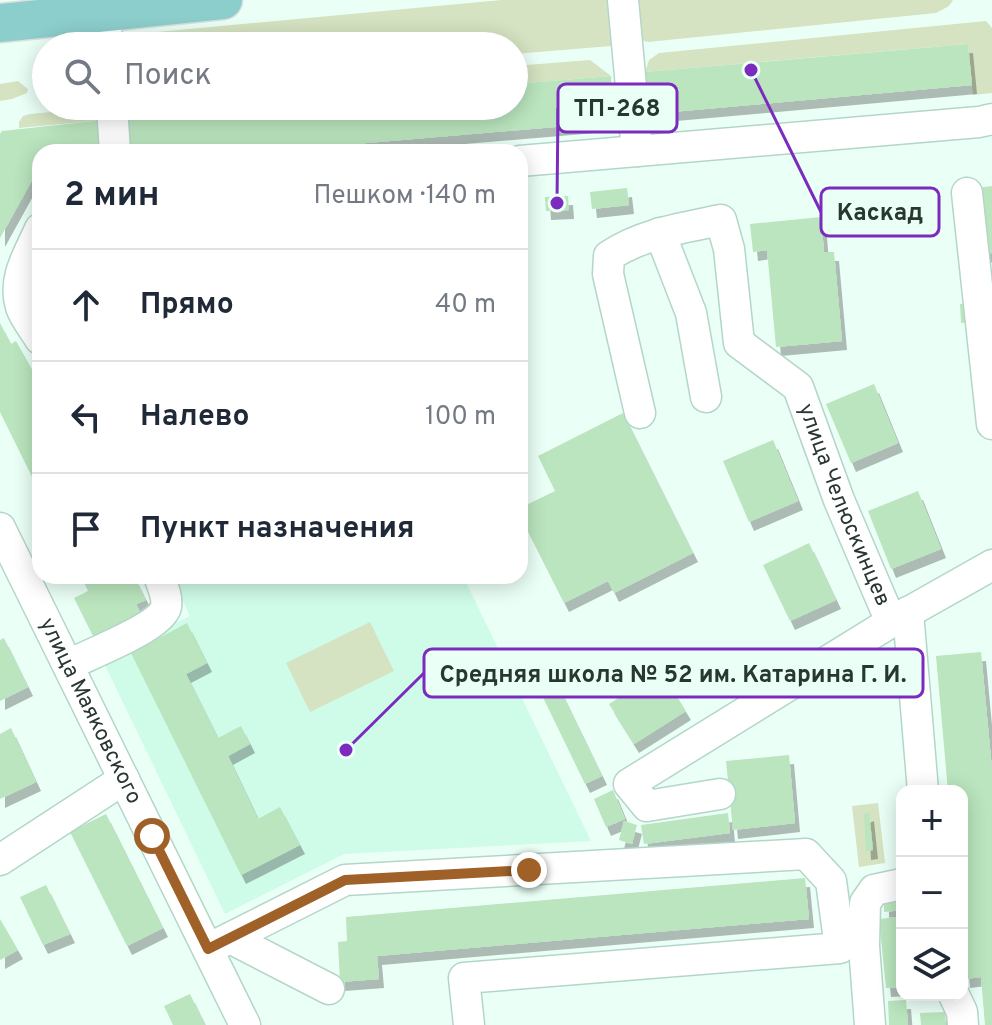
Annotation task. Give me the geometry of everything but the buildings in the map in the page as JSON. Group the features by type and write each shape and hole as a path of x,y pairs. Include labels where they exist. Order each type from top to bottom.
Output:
{"main road":[{"path":"0,23 106,28 223,0"}],"street":[{"path":"623,0 637,151"},
{"path":"528,160 992,119"},
{"path":"113,120 114,144"},
{"path":"967,193 992,424"},
{"name":"улица Челюскинцев","path":"660,233 721,220 729,249 739,343 798,387 839,500 900,617 922,785"},
{"path":"640,413 608,274 609,256 626,244 660,233 691,313 706,397"},
{"path":"32,247 17,289 21,310 32,327"},
{"name":"улица Маяковского","path":"0,528 124,779 219,944 245,1025"},
{"path":"720,794 647,806 629,784 900,617 992,565"},
{"path":"68,665 150,625 164,614 168,602 162,584"},
{"path":"0,860 124,779"},
{"path":"219,944 345,880 806,854 831,881 852,947 870,1025"},
{"path":"852,947 865,903 874,890 896,885"},
{"path":"219,944 329,989"},
{"path":"469,1025 464,978 852,947"},
{"path":"957,1001 963,1025"}],"shaded area":[{"path":"502,0 609,0 616,37 611,46 528,53 528,32 158,32"},
{"path":"633,0 953,0 936,13 648,42 638,39"},
{"path":"986,21 992,28 992,93 973,95 968,44 645,72 649,60 659,53"},
{"path":"590,60 611,76 528,83 528,65"},
{"path":"18,81 28,89 27,93 0,101 0,84"},
{"path":"30,114 32,120 104,120 19,128 23,116"},
{"path":"175,584 467,584 591,841 344,854 225,914 102,659 190,616"},
{"path":"370,622 394,671 310,712 286,663"},
{"path":"878,803 885,863 859,867 852,806"}],"place":[{"name":"Каскад","path":"751,70"},
{"name":"ТП-268","path":"557,203"},
{"name":"Средняя школа № 52 им. Катарина Г. И.","path":"346,750"}],"route":[{"path":"152,836 208,949 345,880 529,870"}]}
